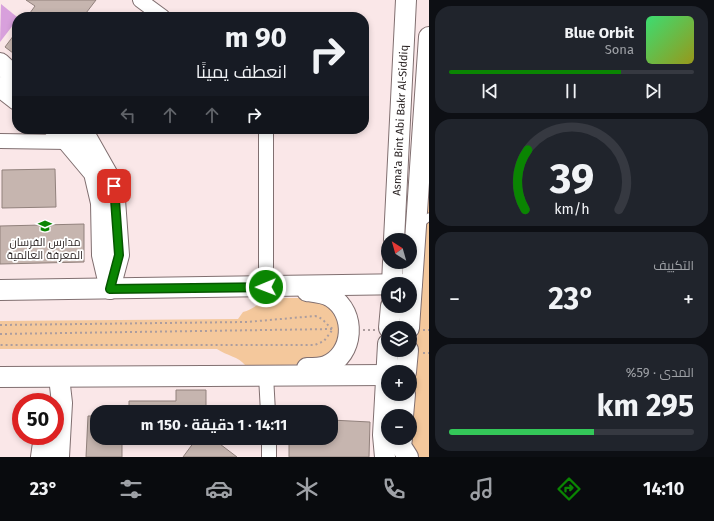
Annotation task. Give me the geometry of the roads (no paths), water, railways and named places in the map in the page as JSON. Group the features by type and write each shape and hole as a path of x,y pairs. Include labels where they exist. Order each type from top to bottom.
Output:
{"street":[{"path":"140,0 156,12"},
{"name":"Asma'a Bint Abi Bakr Al-Siddiq","path":"394,233 406,0"},
{"name":"Asma'a Bint Abi Bakr Al-Siddiq","path":"413,277 422,223 429,37"},
{"path":"0,64 12,74"},
{"path":"0,87 12,96"},
{"path":"0,142 59,134"},
{"path":"67,134 94,173 101,203 102,255 110,289"},
{"path":"266,134 266,287"},
{"path":"0,290 381,284"},
{"path":"266,287 314,292 332,297 344,311 350,324 342,330 349,340 339,356 326,366 266,376"},
{"path":"0,377 381,375"},
{"path":"266,376 268,405"},
{"path":"53,393 59,377"},
{"path":"59,377 62,404 59,457"},
{"path":"385,401 383,435 399,450"},
{"path":"41,457 43,445"},
{"path":"269,445 269,457"}],"place":[{"name":"مدارس الفرسان المعرفة العالمية","path":"45,226"}]}
